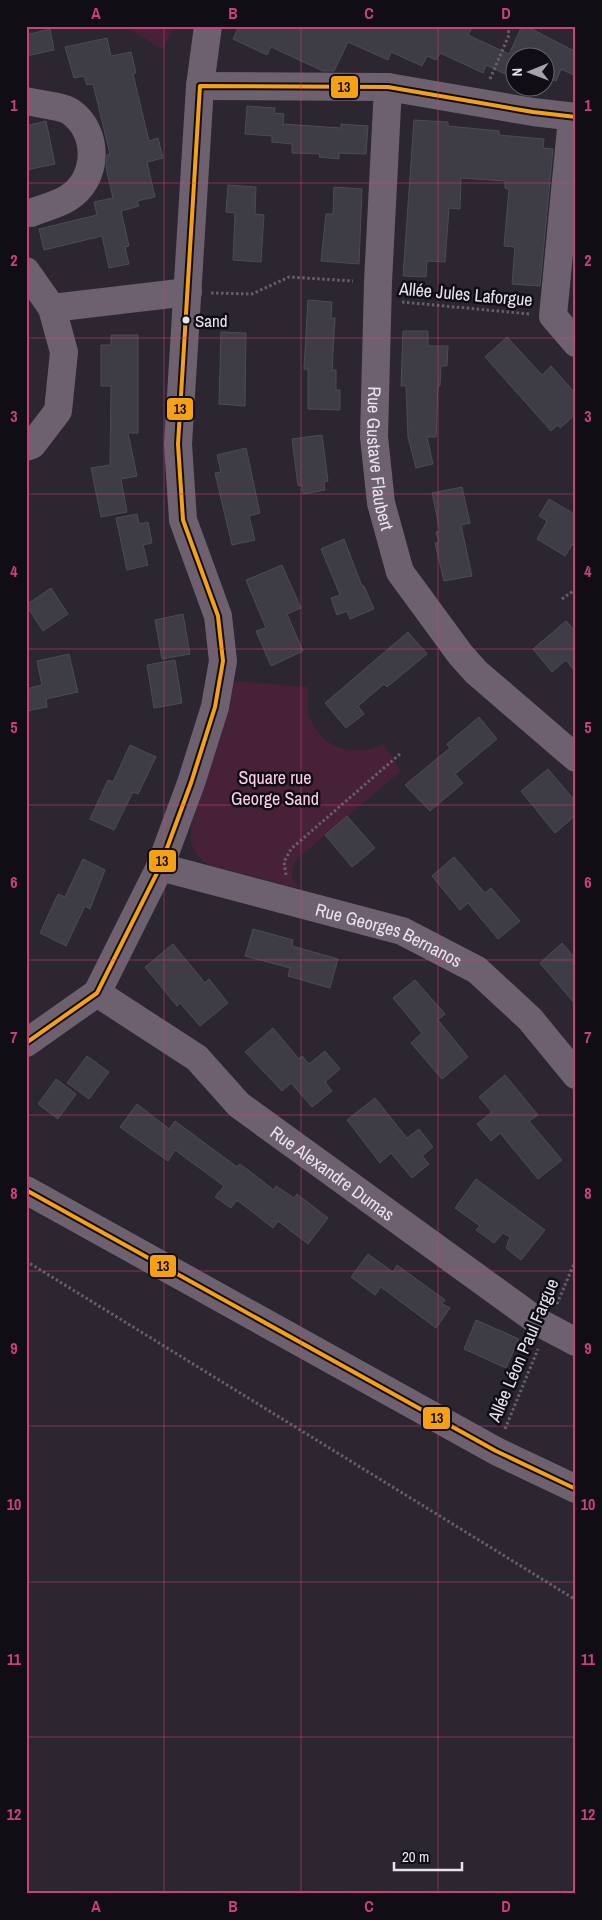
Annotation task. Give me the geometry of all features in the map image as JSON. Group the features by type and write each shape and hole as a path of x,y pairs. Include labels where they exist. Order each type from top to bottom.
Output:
{"street":[{"path":"26,1043 97,993 160,867 216,707 223,661 218,616 183,520 178,444 200,86 208,26"},
{"path":"200,86 388,87 574,117 553,316 576,343"},
{"name":"Rue Gustave Flaubert","path":"388,87 377,291 374,437 381,503 400,572 460,654 476,672 576,758"},
{"path":"26,100 70,111 84,124 91,140 92,162 84,181 68,198 31,213"},
{"path":"26,271 52,308 64,352 58,411 32,445 26,447"},
{"path":"52,308 188,292"},
{"name":"Rue Georges Bernanos","path":"160,867 402,932 477,970 530,1019 576,1075"},
{"name":"Rue Alexandre Dumas","path":"97,993 197,1058 238,1105 548,1326 576,1342"},
{"path":"26,1190 496,1451 576,1489"}],"path":[{"path":"481,103 509,35 508,26"},
{"name":"Allée Jules Laforgue","path":"188,292 252,294 289,277 553,316"},
{"path":"562,599 576,589"},
{"path":"286,876 284,862 291,849 400,754"},
{"name":"Allée Léon Paul Fargue","path":"496,1451 576,1259"},
{"path":"26,1261 576,1600"}],"green space":[{"path":"125,26 174,26 163,50"},
{"name":"Square rue George Sand","path":"233,681 308,687 309,714 313,726 320,735 339,747 351,750 373,748 384,744 401,771 297,859 292,875 301,889 210,865 196,854 192,844 191,826 218,742"}],"building":[{"path":"239,26 473,26 468,35 504,52 504,73 486,65 483,73 440,53 436,60 427,56 422,66 391,52 388,60 348,42 334,71 323,71 271,47 267,55 233,39"},
{"path":"522,26 526,26 576,52 576,76 561,69 556,81 554,80 554,48 512,48"},
{"path":"50,29 54,50 26,56 26,35"},
{"path":"107,38 111,56 131,52 136,73 133,74 149,141 158,138 163,158 147,162 155,197 137,201 139,206 121,211 129,246 125,247 129,264 109,268 102,236 44,250 39,229 97,215 94,202 113,198 106,168 107,155 110,154 93,84 87,85 84,76 74,78 65,47"},
{"path":"247,106 275,108 274,113 284,114 283,124 341,128 341,124 368,126 366,154 339,153 339,159 319,157 320,154 292,153 292,144 272,142 272,136 245,134"},
{"path":"414,120 448,122 448,126 499,131 499,135 544,139 543,148 553,149 540,286 512,284 515,247 504,246 509,189 505,188 505,181 461,178 460,209 449,208 445,262 427,261 426,277 403,276"},
{"path":"46,121 55,164 26,170 26,126"},
{"path":"228,185 256,187 255,214 264,215 261,262 233,260 235,213 226,212"},
{"path":"334,187 362,189 359,264 321,261 326,214 333,214"},
{"path":"308,300 332,302 331,318 335,318 332,370 336,370 336,390 340,390 340,410 308,409 308,369 304,369"},
{"path":"403,331 428,331 428,346 448,346 447,366 441,366 440,386 438,386 436,437 427,437 433,464 416,468 408,437 406,386 401,386"},
{"path":"221,332 246,333 245,406 219,404"},
{"path":"111,335 138,335 138,433 128,433 137,476 121,479 127,512 101,517 91,468 110,465 111,386 101,386 101,345 111,345"},
{"path":"507,337 542,375 551,366 576,394 576,414 560,428 558,425 551,431 485,357"},
{"path":"322,435 328,481 324,482 325,490 303,494 302,485 298,486 292,439"},
{"path":"246,448 260,513 249,516 255,540 232,545 215,473 221,472 217,455"},
{"path":"462,487 470,523 461,525 472,576 444,581 435,543 439,542 436,532 440,531 432,493"},
{"path":"549,499 576,515 576,539 565,556 537,539 547,521 539,516"},
{"path":"137,514 139,524 148,522 152,543 143,545 148,565 127,570 116,518"},
{"path":"344,539 362,586 364,586 374,609 350,619 347,611 337,615 331,598 340,595 321,549"},
{"path":"282,565 301,608 287,614 303,651 271,666 256,631 266,628 246,580"},
{"path":"51,588 68,614 43,631 26,605"},
{"path":"183,614 190,654 162,659 155,620"},
{"path":"566,621 576,632 576,673 566,660 552,672 533,649"},
{"path":"408,632 427,654 387,687 384,684 358,706 364,714 346,728 325,703"},
{"path":"69,654 78,692 46,699 47,707 26,711 26,689 42,685 37,661"},
{"path":"175,660 182,703 154,708 147,665"},
{"path":"479,717 497,739 455,774 463,783 430,811 405,785 450,748 447,744"},
{"path":"130,745 156,757 138,794 133,792 114,830 90,819 108,780 113,782"},
{"path":"548,769 576,802 576,815 555,833 521,791"},
{"path":"347,816 375,848 352,867 325,835"},
{"path":"454,857 485,893 491,888 520,921 498,939 468,903 460,910 432,876"},
{"path":"83,859 105,870 90,909 85,906 66,946 40,933 58,894 65,897"},
{"path":"253,929 293,940 292,946 338,959 330,988 288,976 290,968 245,956"},
{"path":"562,943 576,959 576,1005 540,963"},
{"path":"173,944 205,983 209,979 228,1003 200,1026 180,1003 177,1006 145,967"},
{"path":"415,980 445,1014 438,1020 468,1057 442,1079 411,1043 422,1033 393,998"},
{"path":"273,1028 299,1059 302,1056 309,1064 325,1051 340,1069 325,1082 332,1091 312,1107 291,1083 282,1091 245,1052"},
{"path":"87,1056 109,1072 89,1099 67,1083"},
{"path":"505,1075 538,1115 529,1121 562,1160 538,1179 500,1133 491,1141 477,1124 492,1112 479,1097"},
{"path":"56,1079 76,1094 58,1119 38,1104"},
{"path":"375,1098 407,1138 419,1129 433,1147 422,1156 429,1164 412,1178 391,1153 380,1163 347,1120"},
{"path":"137,1104 169,1129 175,1121 237,1167 240,1164 274,1190 276,1186 294,1198 297,1194 328,1218 308,1244 278,1221 273,1228 237,1200 231,1208 215,1197 224,1186 175,1150 168,1161 120,1127"},
{"path":"476,1179 545,1230 521,1260 506,1248 510,1237 503,1233 494,1243 476,1230 480,1226 455,1208"},
{"path":"368,1254 393,1272 397,1265 445,1300 442,1304 450,1308 436,1328 381,1287 375,1295 351,1277"},
{"path":"476,1320 519,1339 506,1368 464,1349"}],"transit line":[{"name":"13","path":"26,1043 97,993 160,867 191,783 215,707 223,661 218,616 183,520 178,444 200,86 388,87 533,112 576,117"},
{"name":"13","path":"26,1190 496,1451 576,1489"}],"place":[{"name":"Sand","path":"186,320"}]}
